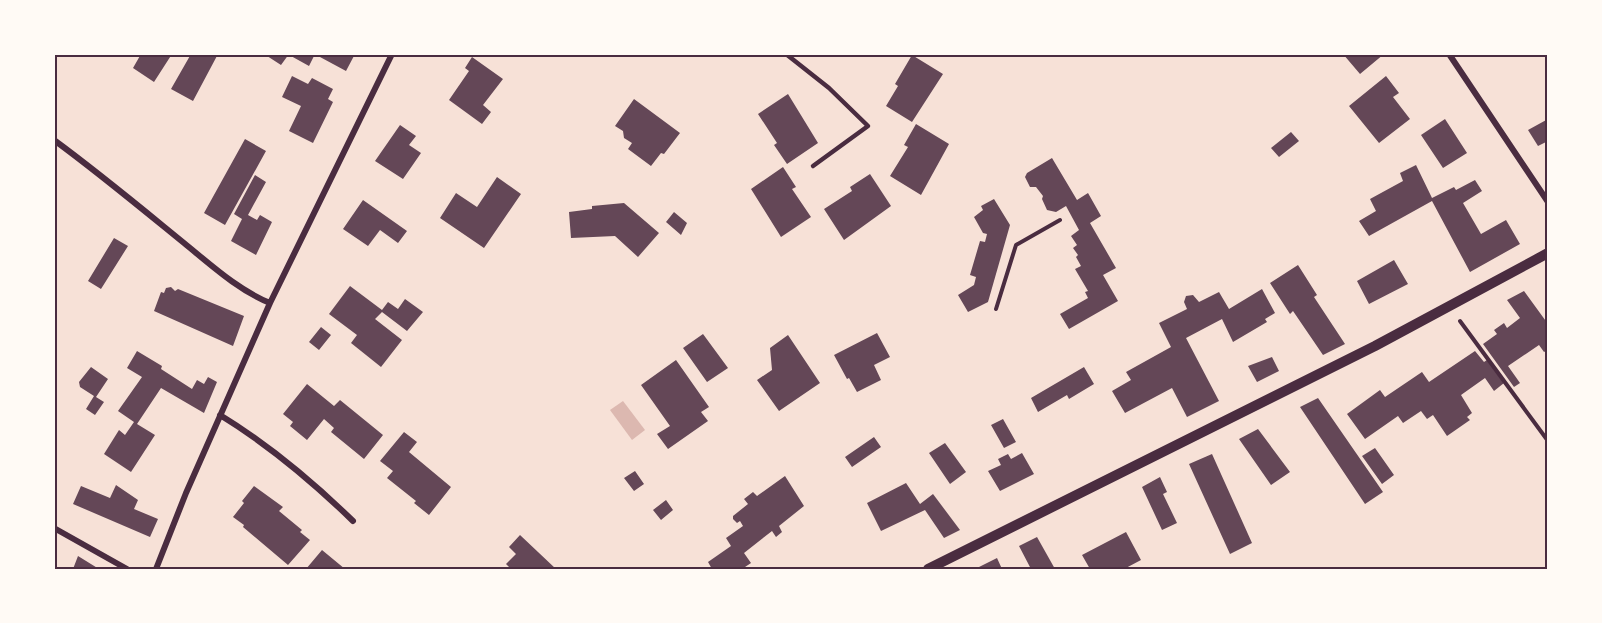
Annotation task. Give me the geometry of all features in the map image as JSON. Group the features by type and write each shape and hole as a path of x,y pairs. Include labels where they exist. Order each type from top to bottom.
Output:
{"street":[{"path":"156,569 220,415 270,303 392,54"},
{"path":"1449,54 1548,202"},
{"path":"54,140 227,278 252,296 270,303"},
{"path":"928,569 1375,346 1548,253"},
{"path":"220,415 249,433 312,482 353,520"},
{"path":"54,528 128,569"}],"lane":[{"path":"786,54 829,88 868,126 813,166"}],"path":[{"path":"996,309 1016,245 1060,220"},
{"path":"1449,306 1548,441"}],"shaded area":[{"path":"623,401 645,430 632,440 610,410"}],"building":[{"path":"141,54 172,54 154,82 133,68"},
{"path":"191,54 218,54 193,101 171,89"},
{"path":"264,54 289,54 281,65"},
{"path":"293,54 314,56 309,66 291,56"},
{"path":"322,54 355,54 346,71 320,57"},
{"path":"1343,54 1384,54 1360,74"},
{"path":"912,55 943,74 912,122 886,106 898,86 895,84"},
{"path":"472,57 503,79 483,105 491,112 482,124 449,100 469,71 465,68"},
{"path":"292,76 308,84 312,78 333,89 328,99 333,102 313,143 289,131 301,106 282,97"},
{"path":"1386,76 1399,93 1393,97 1410,119 1379,143 1349,106"},
{"path":"788,94 818,143 787,164 774,145 777,143 758,114"},
{"path":"634,99 680,133 664,154 661,153 651,166 628,149 632,143 624,138 623,131 615,126"},
{"path":"1445,119 1467,153 1443,168 1421,135"},
{"path":"1548,119 1548,141 1538,146 1528,130"},
{"path":"916,124 949,144 921,195 890,176 908,147 904,145"},
{"path":"400,125 416,136 409,145 421,153 403,179 375,161"},
{"path":"1291,132 1299,141 1279,157 1271,148"},
{"path":"245,139 266,151 225,225 204,213"},
{"path":"1052,158 1077,200 1088,193 1101,216 1090,223 1116,268 1103,275 1118,301 1069,329 1060,314 1088,298 1085,292 1088,291 1075,269 1081,266 1073,248 1077,245 1071,236 1079,230 1066,206 1056,212 1047,210 1043,196 1036,187 1030,187 1025,177 1027,173"},
{"path":"1416,165 1432,198 1454,187 1456,190 1475,180 1482,191 1463,203 1481,234 1506,220 1520,244 1470,272 1432,201 1369,236 1359,221 1376,211 1370,199 1403,181 1400,173"},
{"path":"783,167 796,187 792,189 811,217 781,237 751,189"},
{"path":"870,174 891,206 844,240 824,209 852,191 850,187"},
{"path":"255,175 266,182 248,215 257,220 260,215 272,222 256,255 231,241 242,219 234,214"},
{"path":"497,177 521,194 484,248 440,218 456,193 477,207"},
{"path":"994,199 1010,225 988,302 968,312 958,295 974,285 976,277 970,275 980,241 985,242 987,234 983,233 974,217 983,210 981,206"},
{"path":"363,200 407,231 398,243 380,230 368,246 343,229"},
{"path":"624,203 659,233 638,257 615,236 571,238 569,212 592,209 592,206"},
{"path":"674,212 687,223 681,235 666,222"},
{"path":"114,238 128,246 101,289 88,281"},
{"path":"1394,260 1408,284 1369,304 1357,281"},
{"path":"1298,265 1317,295 1314,297 1345,344 1323,355 1293,311 1290,314 1270,283"},
{"path":"350,286 382,310 388,302 398,309 405,299 423,312 407,331 382,312 375,319 402,340 381,367 351,343 357,335 329,314"},
{"path":"171,287 175,291 178,289 244,316 233,346 154,311 161,292 164,293 166,288"},
{"path":"1262,289 1275,313 1265,319 1267,322 1233,342 1222,319 1186,338 1219,401 1187,417 1172,388 1125,413 1112,391 1131,380 1126,372 1171,347 1159,323 1187,309 1184,302 1186,296 1193,295 1199,302 1219,292 1229,309"},
{"path":"1524,291 1548,324 1548,350 1544,352 1539,345 1508,366 1520,383 1514,387 1483,344 1497,334 1494,330 1504,323 1507,328 1520,318 1507,300"},
{"path":"321,327 331,335 319,350 309,342"},
{"path":"877,333 890,357 874,365 881,380 857,392 834,355"},
{"path":"703,334 728,368 707,382 683,348"},
{"path":"788,335 820,383 779,411 757,380 772,370 770,348"},
{"path":"137,351 162,366 161,369 192,389 197,380 204,384 208,377 217,382 204,413 161,388 137,424 155,435 131,472 104,454 119,430 125,435 134,422 118,411 142,377 127,368"},
{"path":"1475,351 1484,362 1487,360 1504,383 1494,391 1485,378 1461,395 1472,413 1467,417 1470,420 1447,436 1433,415 1427,419 1421,411 1403,423 1398,416 1365,439 1347,414 1380,390 1385,397 1422,372 1429,382"},
{"path":"1272,357 1279,371 1257,382 1248,366"},
{"path":"676,360 709,407 701,412 708,421 668,449 657,434 670,426 641,385"},
{"path":"91,367 108,379 96,397 104,402 95,415 86,409 94,396 80,387 79,382"},
{"path":"1084,367 1094,384 1069,399 1067,395 1038,412 1031,398"},
{"path":"307,384 334,406 340,400 383,435 364,459 331,432 334,428 324,419 307,440 290,426 293,422 283,414"},
{"path":"1318,398 1383,492 1365,504 1300,407"},
{"path":"1003,419 1016,442 1004,448 991,425"},
{"path":"1258,429 1290,472 1271,485 1239,439"},
{"path":"404,432 417,442 409,452 451,487 429,515 414,503 416,501 387,478 393,471 380,461"},
{"path":"874,437 881,447 852,467 845,457"},
{"path":"945,443 966,472 950,484 929,453"},
{"path":"1375,448 1394,475 1382,484 1362,456"},
{"path":"1022,453 1034,474 1000,491 988,471 1001,465 998,459 1008,454 1011,459"},
{"path":"1212,454 1252,543 1230,554 1189,464"},
{"path":"635,471 644,484 634,491 624,478"},
{"path":"785,476 804,506 779,526 782,532 776,537 772,531 744,553 751,563 742,569 712,569 708,562 731,546 726,538 743,526 740,521 737,523 733,519 733,516 748,504 744,499 753,492 757,496"},
{"path":"1160,477 1167,492 1163,494 1177,523 1162,530 1142,487"},
{"path":"906,483 920,504 933,494 960,530 944,538 925,510 881,531 867,503"},
{"path":"116,485 138,500 134,509 158,519 150,537 73,504 81,486 110,498"},
{"path":"254,486 283,507 279,511 302,530 300,532 310,540 288,565 233,517"},
{"path":"666,500 673,510 661,520 653,510"},
{"path":"1126,532 1141,560 1124,569 1090,569 1082,555"},
{"path":"520,535 556,569 511,569 506,564 516,554 509,547"},
{"path":"1037,537 1055,569 1031,569 1019,546"},
{"path":"322,550 345,569 306,569"},
{"path":"78,556 99,569 73,569"},
{"path":"997,558 1002,569 975,569"}]}
